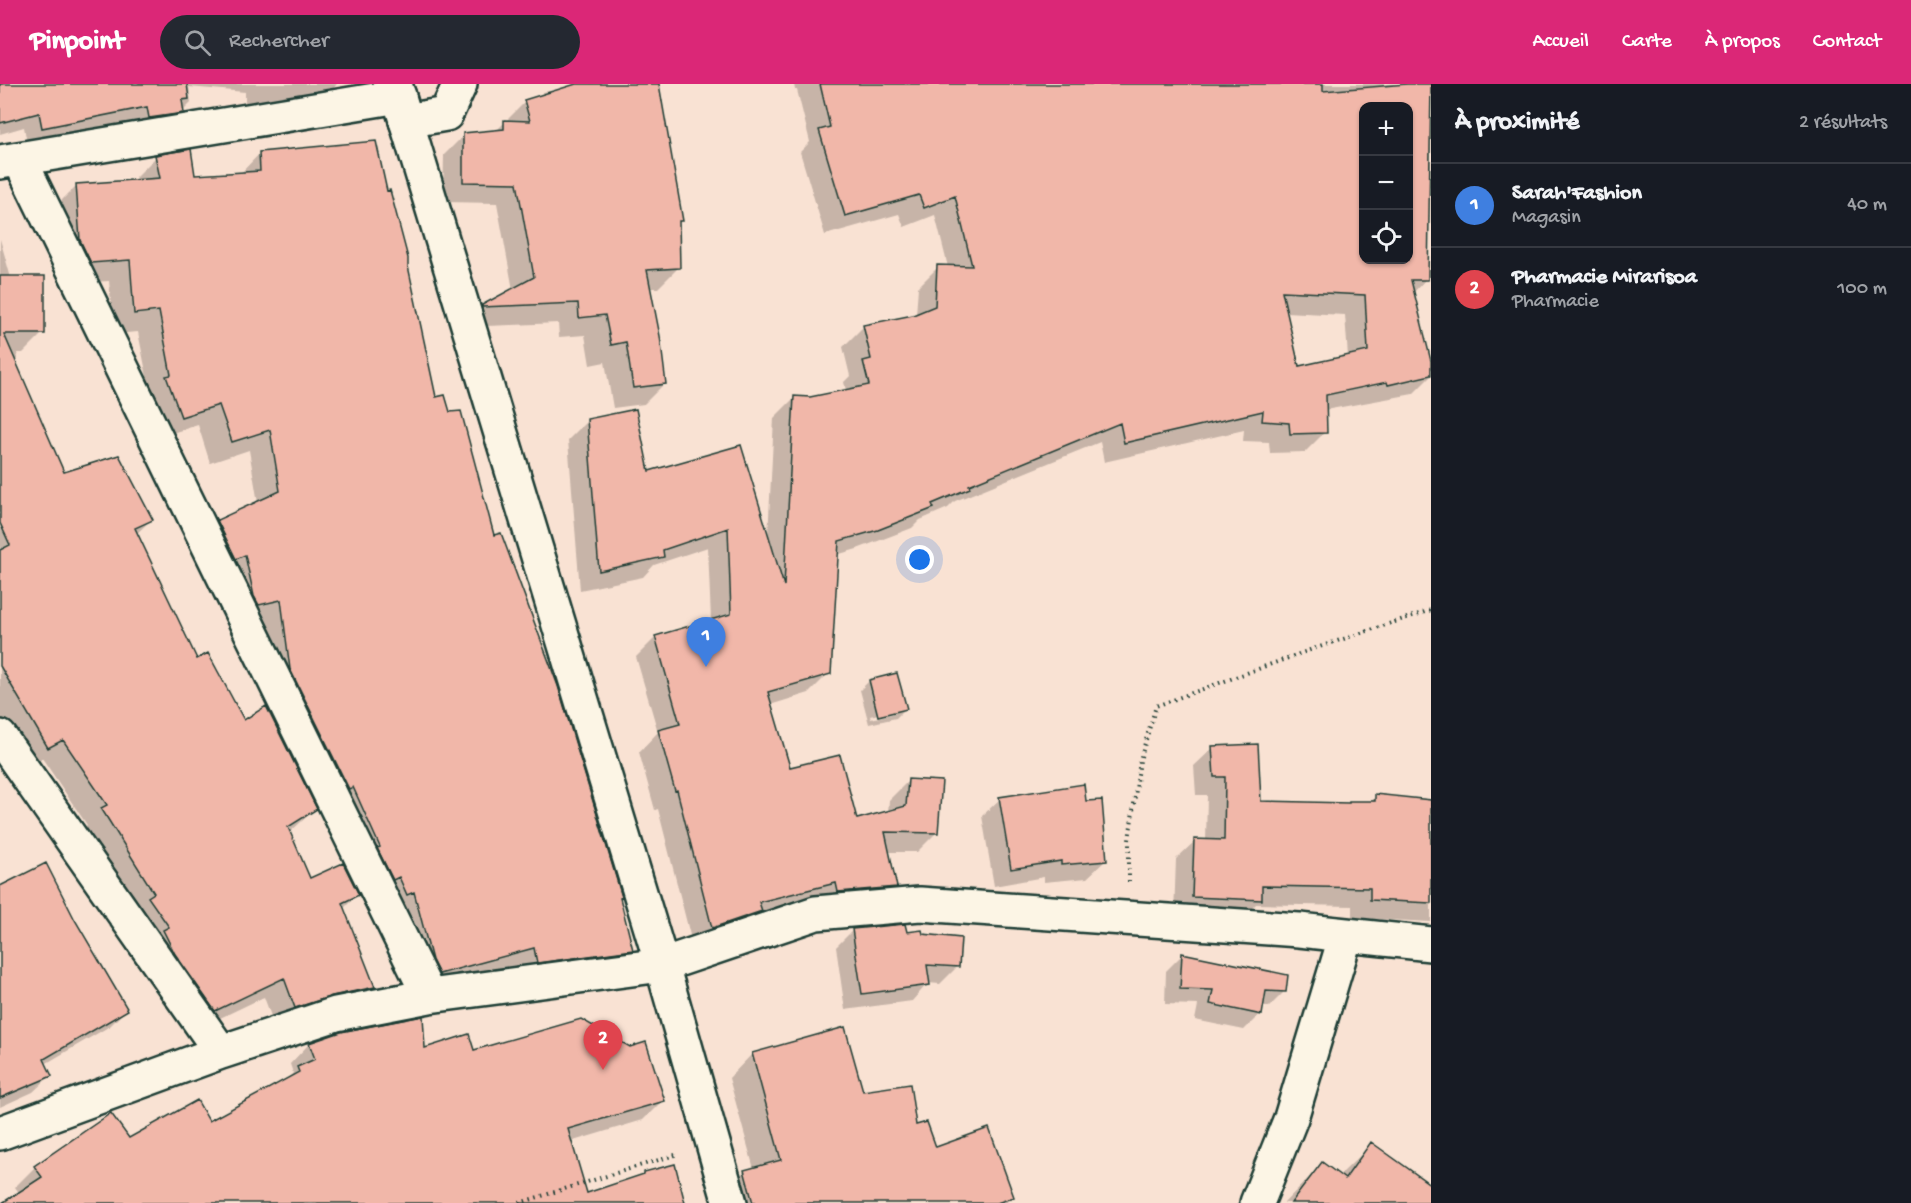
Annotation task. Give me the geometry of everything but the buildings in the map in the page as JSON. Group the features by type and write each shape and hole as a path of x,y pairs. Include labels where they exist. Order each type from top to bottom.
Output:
{"street":[{"path":"429,996 10,161 400,101 446,114 460,84"},
{"path":"400,101 662,965 730,1203"},
{"path":"0,737 221,1052"},
{"path":"0,1133 221,1052 336,1014 429,996 662,965 816,913 920,904 1299,930 1431,944"},
{"path":"1257,1203 1292,1118 1346,935"}],"path":[{"path":"1128,919 1129,840 1140,760 1156,706 1310,650 1431,610"},
{"path":"519,1203 713,1143"}],"place":[{"name":"Sarah'Fashion","path":"706,667"},
{"name":"Pharmacie Mirarisoa","path":"603,1070"}]}
